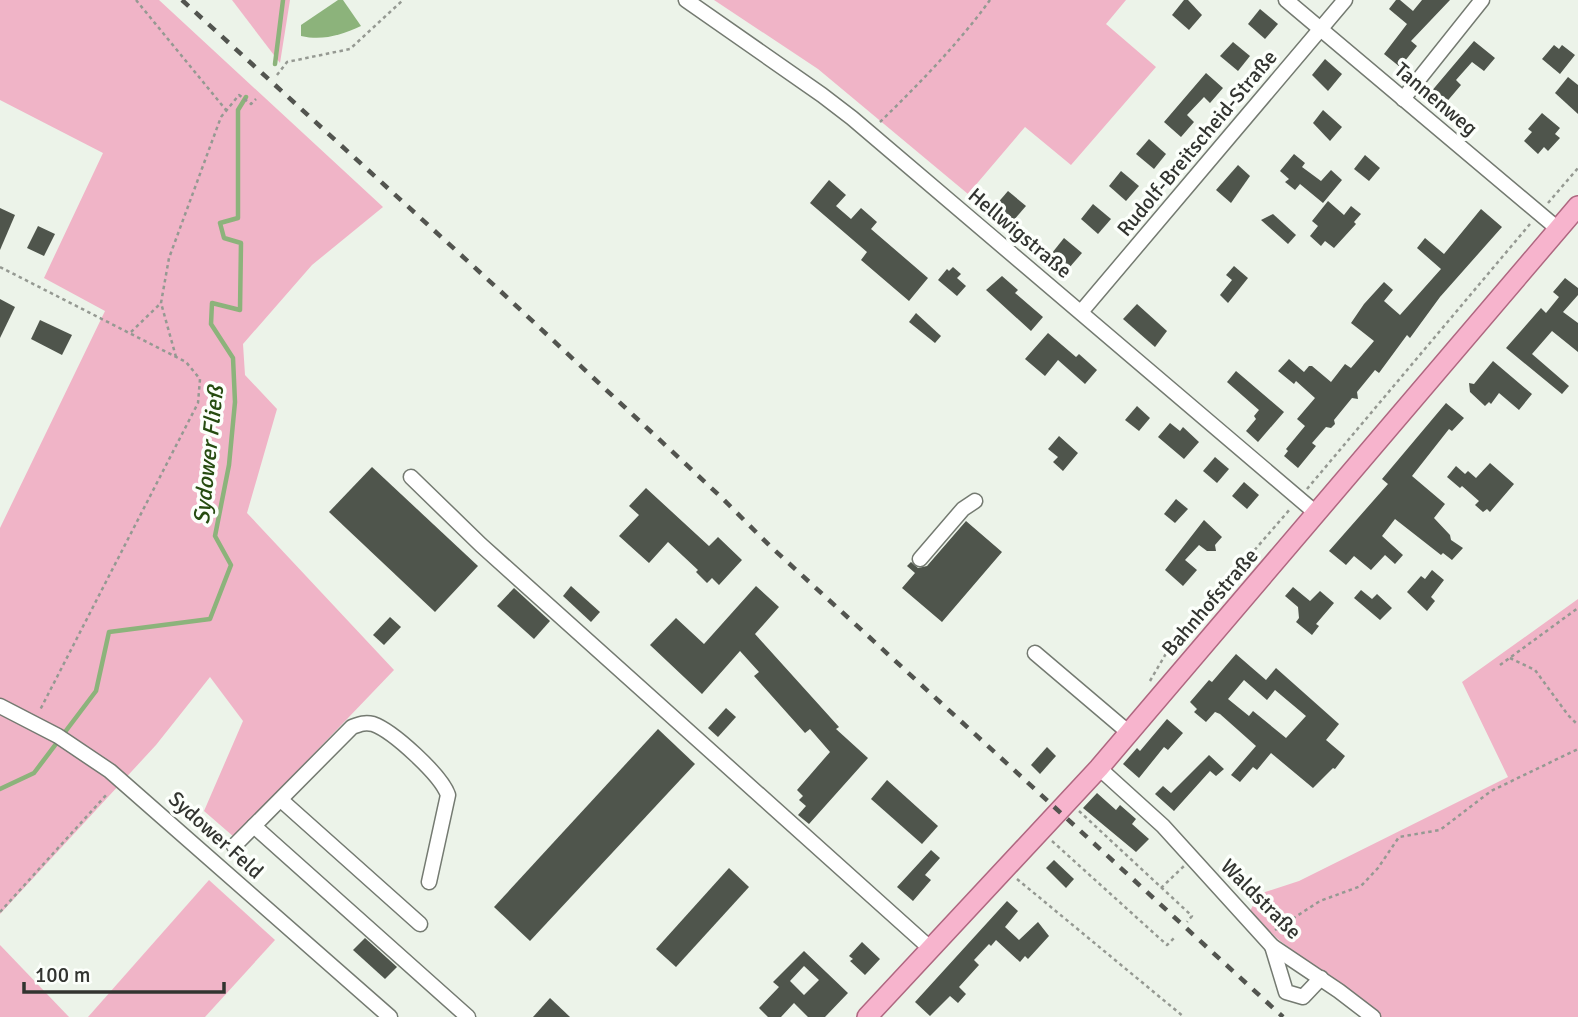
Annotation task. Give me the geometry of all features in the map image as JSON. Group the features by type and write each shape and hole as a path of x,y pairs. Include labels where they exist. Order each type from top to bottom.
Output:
{"main road":[{"name":"Bahnhofstraße","path":"866,1017 1099,768 1578,206"}],"street":[{"name":"Hellwigstraße","path":"685,0 822,95 869,132 1316,513"},
{"name":"Tannenweg","path":"1286,0 1558,229"},
{"name":"Rudolf-Breitscheid-Straße","path":"1081,312 1345,0"},
{"path":"1403,99 1482,0"},
{"path":"411,477 481,545 931,948"},
{"path":"920,559 963,509 975,501"},
{"path":"1035,653 1128,732"},
{"name":"Sydower Feld","path":"0,706 73,745 144,799 390,1017"},
{"path":"234,846 352,727 364,722 376,725 415,754 444,783 448,794 429,882"},
{"name":"Waldstraße","path":"1099,768 1163,826 1268,941 1373,1017"},
{"path":"281,800 420,924"},
{"path":"254,826 468,1017"},
{"path":"1268,941 1286,992 1303,997 1321,978"}],"path":[{"path":"136,0 226,110"},
{"path":"277,75 287,62 350,50 403,0"},
{"path":"869,132 907,96 974,22 990,0"},
{"path":"176,357 161,303 169,258 220,117 239,95 251,104 256,99"},
{"path":"1149,683 1168,650 1578,168"},
{"path":"0,267 186,362 200,379 198,403 34,723"},
{"path":"130,333 161,303"},
{"path":"1500,665 1578,608"},
{"path":"1510,658 1535,670 1578,725"},
{"path":"1268,941 1320,901 1361,886 1378,868 1399,837 1440,830 1491,791 1578,749"},
{"path":"0,912 108,793"},
{"path":"1069,802 1192,916 1187,922"},
{"path":"1042,831 1167,946 1174,938"},
{"path":"1161,888 1192,859"},
{"path":"1006,869 1184,1017"}],"shaded area":[{"path":"0,0 159,0 383,207 312,265 243,344 245,375 277,409 247,513 394,670 234,837 204,811 243,721 210,677 156,745 0,914 0,528 105,311 44,278 103,153 0,100"},
{"path":"232,0 290,0 280,63"},
{"path":"338,0 343,0 361,26 332,36 301,36 301,25"},
{"path":"714,0 1126,0 1106,24 1156,67 1071,165 1025,127 968,194 818,69"},
{"path":"1578,599 1578,1017 1381,1017 1279,940 1249,913 1259,894 1299,881 1508,777 1462,682"},
{"path":"209,880 275,940 205,1017 88,1017"},
{"path":"0,945 69,1017 0,1017"}],"building":[{"path":"1184,0 1188,0 1202,15 1189,30 1172,15"},
{"path":"1396,0 1400,0 1413,11 1422,0 1450,0 1411,41 1417,46 1400,67 1384,54 1407,24 1389,9"},
{"path":"1260,9 1278,24 1265,39 1248,24"},
{"path":"1474,41 1495,58 1484,71 1472,62 1456,80 1461,85 1444,105 1430,93"},
{"path":"1233,42 1250,56 1238,71 1220,56"},
{"path":"1554,45 1559,49 1562,45 1575,55 1560,74 1542,59"},
{"path":"1325,59 1342,74 1328,91 1312,75"},
{"path":"1206,73 1223,88 1210,103 1204,97 1187,115 1194,122 1181,137 1164,122"},
{"path":"1568,77 1578,85 1578,114 1555,93"},
{"path":"1323,110 1342,127 1330,141 1313,123"},
{"path":"1542,113 1560,128 1555,134 1560,138 1548,151 1544,147 1538,154 1524,141 1532,132 1528,129"},
{"path":"1149,139 1166,154 1154,169 1136,154"},
{"path":"1294,154 1305,163 1302,167 1321,181 1331,170 1342,180 1323,203 1300,184 1295,190 1285,182 1289,179 1280,171"},
{"path":"1365,155 1380,168 1369,181 1354,169"},
{"path":"1238,165 1250,176 1231,203 1216,190"},
{"path":"1121,171 1139,186 1126,201 1109,186"},
{"path":"829,180 846,195 836,206 851,219 861,208 877,222 871,229 928,278 909,301 861,260 867,252 810,203"},
{"path":"1008,191 1026,206 1013,221 995,206"},
{"path":"1328,201 1344,215 1351,206 1361,214 1354,222 1356,224 1334,248 1325,241 1321,246 1310,236 1318,226 1312,221"},
{"path":"1093,204 1111,219 1098,234 1081,219"},
{"path":"0,208 15,215 0,250"},
{"path":"1481,209 1502,227 1440,297 1410,338 1407,335 1379,373 1375,370 1357,392 1358,399 1352,398 1334,420 1335,424 1331,428 1326,427 1312,443 1316,446 1298,468 1284,456 1288,451 1286,449 1305,426 1297,419 1315,398 1296,381 1294,384 1278,371 1289,359 1304,372 1312,366 1331,382 1345,364 1351,368 1374,341 1351,323 1364,304 1384,282 1393,290 1384,301 1400,315 1441,269 1417,248 1425,238 1444,254"},
{"path":"1273,214 1296,235 1288,244 1261,220"},
{"path":"38,226 55,234 44,256 27,248"},
{"path":"1064,238 1082,253 1069,268 1052,253"},
{"path":"1234,266 1248,278 1228,303 1220,295 1232,280 1226,275"},
{"path":"953,267 961,274 957,278 966,286 957,296 938,280 947,269 949,271"},
{"path":"1002,276 1018,290 1015,293 1043,317 1031,331 986,290"},
{"path":"1565,278 1578,288 1578,295 1563,312 1578,323 1578,352 1552,331 1532,354 1569,386 1562,394 1506,348 1541,308 1546,313 1559,297 1553,292"},
{"path":"0,299 15,307 0,338"},
{"path":"1137,304 1167,331 1155,347 1123,319"},
{"path":"916,313 941,336 935,343 909,322"},
{"path":"40,320 72,335 62,355 31,339"},
{"path":"1048,333 1076,357 1079,354 1097,370 1085,384 1058,360 1045,376 1025,359"},
{"path":"1493,361 1532,394 1519,410 1499,393 1491,404 1489,402 1485,406 1470,392 1469,383 1474,384"},
{"path":"1236,371 1284,412 1258,442 1246,431 1256,419 1254,416 1259,410 1227,382"},
{"path":"1446,403 1464,418 1452,431 1449,429 1412,476 1445,504 1434,518 1450,535 1451,540 1463,548 1452,560 1443,553 1441,555 1395,519 1382,536 1403,555 1395,564 1385,555 1371,570 1354,556 1346,565 1329,551 1388,484 1382,479"},
{"path":"1137,406 1150,418 1139,431 1125,420"},
{"path":"1170,423 1180,431 1183,427 1199,442 1184,459 1158,437"},
{"path":"1059,436 1078,453 1063,471 1053,462 1058,457 1048,449"},
{"path":"1215,457 1229,469 1217,483 1203,471"},
{"path":"1490,463 1514,484 1490,512 1487,509 1483,512 1475,505 1479,501 1447,477 1456,466 1465,474 1468,471 1476,478"},
{"path":"372,467 478,566 435,612 329,512"},
{"path":"1244,482 1259,495 1247,509 1232,496"},
{"path":"646,488 709,546 718,537 742,560 719,585 712,578 707,583 696,572 698,570 668,542 649,563 619,536 639,515 629,506"},
{"path":"1176,499 1188,509 1175,523 1164,514"},
{"path":"1204,520 1222,537 1215,545 1216,551 1207,551 1199,545 1185,560 1197,570 1183,586 1165,570"},
{"path":"966,521 1002,552 942,622 902,588 915,573 907,566 911,562 918,568 927,566"},
{"path":"1432,570 1444,580 1431,597 1435,601 1427,611 1407,592 1421,576 1425,579"},
{"path":"571,586 600,612 591,622 563,596"},
{"path":"756,586 779,607 755,634 839,727 836,729 868,758 809,824 798,815 806,806 799,800 803,796 797,790 830,752 810,729 805,733 754,676 759,672 740,651 702,694 650,645 676,618 704,644"},
{"path":"1293,587 1310,601 1320,591 1334,603 1316,624 1319,626 1312,635 1296,622 1299,618 1298,607 1285,596"},
{"path":"514,588 550,621 534,639 497,606"},
{"path":"1361,590 1372,599 1377,594 1392,608 1380,620 1354,598"},
{"path":"390,617 401,627 384,645 373,635"},
{"path":"1236,654 1266,680 1276,668 1339,724 1326,740 1345,756 1335,769 1313,788 1271,753 1257,770 1253,767 1240,782 1231,775 1256,746 1220,714 1215,712 1206,722 1194,712 1197,709 1190,702 1209,680 1212,682","holes":["1244,680 1267,700 1275,690 1306,716 1286,738 1253,711 1249,716 1228,699"]},
{"path":"726,708 736,717 718,737 708,728"},
{"path":"1167,719 1183,733 1168,750 1164,747 1139,778 1123,764 1137,748 1140,751"},
{"path":"658,729 695,764 530,941 494,907"},
{"path":"1047,747 1056,756 1040,774 1031,765"},
{"path":"1209,755 1224,769 1216,776 1210,771 1174,811 1155,794 1163,786 1171,793"},
{"path":"887,780 938,826 922,844 871,799"},
{"path":"1097,793 1116,810 1120,805 1136,819 1132,824 1149,839 1136,852 1083,808"},
{"path":"931,850 940,858 925,875 931,880 913,901 897,887"},
{"path":"1054,860 1074,879 1066,888 1046,868"},
{"path":"729,868 749,887 676,967 656,949"},
{"path":"1007,901 1018,911 1005,927 1019,940 1038,922 1049,936 1028,959 1025,956 1020,962 996,940 991,946 989,944 974,960 979,965 959,987 966,994 958,1003 950,996 930,1016 915,1002"},
{"path":"365,938 397,967 385,979 353,950"},
{"path":"862,942 880,959 865,975 850,961 853,959 849,956"},
{"path":"804,951 848,993 825,1017 808,1017 794,1003 781,1017 768,1017 759,1008 779,987 773,982","holes":["804,966 819,980 804,995 790,981"]},
{"path":"550,998 570,1017 533,1017"}],"waterway":[{"name":"Sydower Fließ","path":"275,64 283,0"},
{"name":"Sydower Fließ","path":"0,789 34,773 96,691 109,632 210,619 231,565 215,536 229,465 235,402 233,358 211,324 212,303 240,310 241,243 224,238 220,223 238,218 238,110 246,97"}],"railway":[{"path":"182,0 496,287 769,545 1283,1017"}]}
